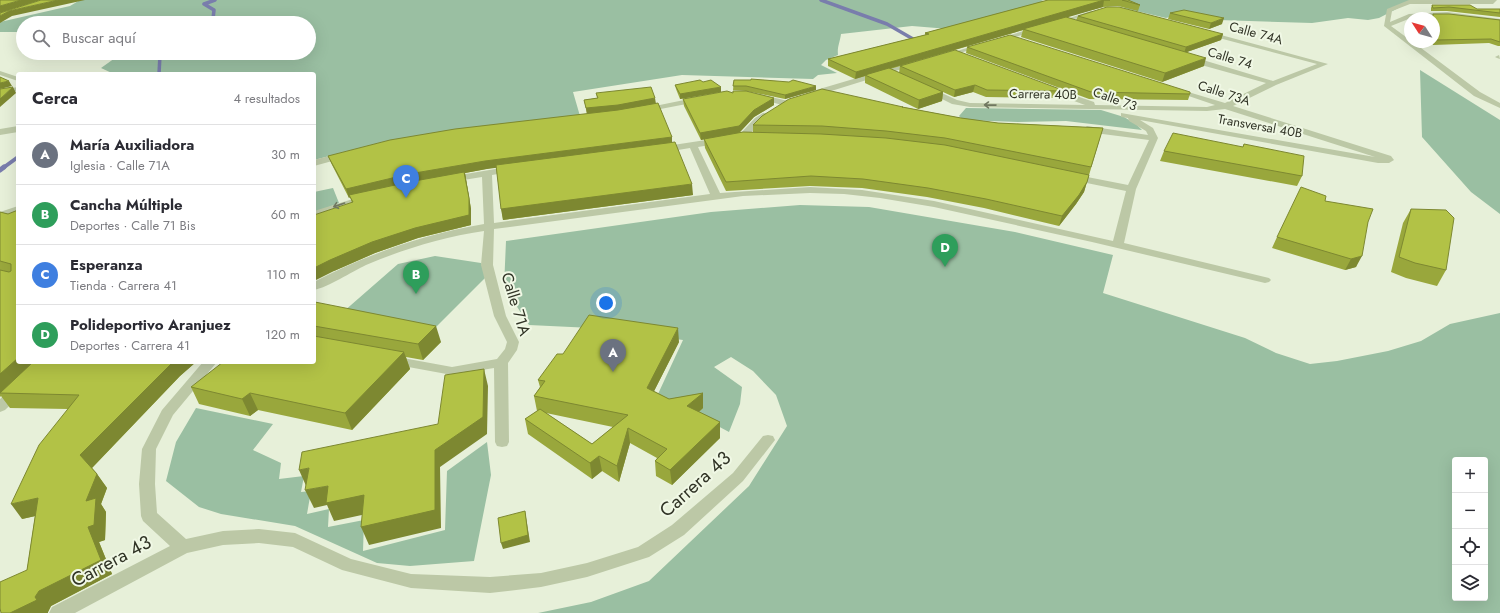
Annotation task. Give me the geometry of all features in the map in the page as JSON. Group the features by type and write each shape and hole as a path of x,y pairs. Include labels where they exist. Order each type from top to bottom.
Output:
{"street":[{"path":"1386,25 1389,10 1409,2 1493,2 1494,0"},
{"path":"939,58 1098,11"},
{"path":"1386,25 1392,24 1409,16 1416,15 1447,14 1500,21"},
{"path":"1064,21 1079,26"},
{"path":"1386,25 1477,94 1500,106"},
{"name":"Calle 74A","path":"1202,32 1324,64"},
{"path":"1008,37 1023,42"},
{"path":"954,53 968,59"},
{"name":"Calle 74","path":"1184,57 1273,83"},
{"path":"736,137 758,120 792,100 924,62"},
{"name":"Carrera 40B","path":"921,87 955,102 970,105 1208,109 1226,106 1273,83 1324,64"},
{"path":"887,72 901,78"},
{"path":"0,73 16,78"},
{"name":"Calle 73","path":"1041,86 1124,115 1150,130 1154,138"},
{"name":"Calle 73A","path":"1166,87 1388,158"},
{"path":"0,92 16,90"},
{"path":"819,91 837,96"},
{"path":"753,95 792,100"},
{"path":"634,112 712,97"},
{"name":"Transversal 40B","path":"1124,115 1378,160 1389,160 1388,158"},
{"path":"1080,128 1154,138 1131,189 1118,244"},
{"path":"0,132 16,129"},
{"path":"653,151 693,146 736,137 759,136"},
{"path":"693,146 716,195"},
{"path":"316,162 349,154"},
{"path":"442,181 526,168"},
{"name":"Calle 71A","path":"487,173 489,227 488,272 500,316 513,342 511,350 501,363"},
{"path":"1061,174 1131,189"},
{"path":"316,286 340,273 392,251 443,235 489,227 716,195 787,190 846,191 895,197 1118,244 1265,280"},
{"path":"316,213 349,202 377,195"},
{"path":"0,216 16,210"},
{"path":"383,358 452,371 501,363 502,442"},
{"path":"183,547 149,516 147,484 149,449 168,413 208,364"},
{"path":"0,407 27,382"},
{"name":"Carrera 43","path":"58,613 183,547 223,538 259,536 295,540 348,565 411,581 490,585 541,580 587,570 643,552 678,530 722,493 768,440"}],"green space":[{"path":"80,0 1041,0 1047,2 961,30 912,26 841,34 838,55 826,60 821,65 837,73 818,75 813,79 682,75 573,92 580,116 392,140 316,159 316,72 110,72 101,68 112,60 316,60 316,16 26,16 70,6"},
{"path":"1115,0 1428,0 1410,2 1379,18 1368,20 1348,18 1312,23 1219,20 1181,14 1166,18 1124,8 1126,6"},
{"path":"16,18 16,32 0,32 0,22"},
{"path":"1420,70 1500,120 1500,214 1471,192 1422,137"},
{"path":"966,108 1101,110 1124,117 1136,124 1142,130 1066,121 1018,122 963,120 959,116"},
{"path":"333,188 339,203 316,212 316,192"},
{"path":"800,205 869,207 1015,232 1113,255 1103,293 1245,338 1276,353 1310,364 1337,361 1388,351 1421,341 1450,324 1500,313 1500,613 538,613 591,602 649,581 749,486 787,426 776,395 753,371 731,357 714,367 742,387 740,404 729,432 658,394 683,340 592,328 529,325 504,287 506,241 711,212"},
{"path":"435,256 481,263 486,277 432,331 343,312 398,264"},
{"path":"196,408 273,424 253,450 281,463 279,479 304,476 301,492 311,491 307,514 329,509 328,527 364,520 363,551 445,530 447,471 487,442 491,475 474,561 410,566 377,563 295,526 221,514 199,507 166,481 176,442"}],"building":[{"path":"0,0 21,0 0,6"},
{"path":"41,0 58,0 9,11 0,16 0,13"},
{"path":"1048,0 1104,0 856,72 828,59 929,34 925,33"},
{"path":"1122,0 1128,0 1140,5"},
{"path":"1432,5 1470,5 1477,9 1500,9 1500,13 1449,7 1433,8"},
{"path":"1107,7 1119,7 1223,34 1186,47 1078,16"},
{"path":"1184,10 1224,18 1211,23 1170,13"},
{"path":"1440,14 1500,20 1500,42 1491,39 1440,40"},
{"path":"1066,17 1206,58 1165,73 1023,29"},
{"path":"1010,35 1190,92 1190,94 1091,92 967,47"},
{"path":"955,50 1065,91 987,90 975,85 955,90 900,66"},
{"path":"889,68 943,92 919,100 865,75"},
{"path":"0,77 9,81 0,83"},
{"path":"751,79 789,82 793,80 816,86 785,95 746,86 733,86 734,80"},
{"path":"700,80 703,82 711,80 721,87 680,94 675,85"},
{"path":"13,87 0,99 0,89"},
{"path":"651,87 655,98 618,105 586,108 584,100 598,98 596,93"},
{"path":"822,89 902,107 961,118 998,123 1103,128 1091,167 945,138 886,131 822,126 753,125 762,116 789,99"},
{"path":"727,91 733,93 733,91 746,91 774,98 754,110 739,126 700,133 683,99"},
{"path":"658,103 672,137 485,161 409,174 346,189 328,156 390,140 455,129 618,110"},
{"path":"743,132 821,134 886,138 945,145 1089,175 1087,182 1079,195 1062,216 928,188 863,179 811,176 726,182 704,139"},
{"path":"1173,133 1243,147 1244,144 1304,156 1302,176 1164,151"},
{"path":"675,142 692,184 501,209 496,165"},
{"path":"464,172 469,198 469,215 415,228 372,242 316,267 316,214 353,202 349,195"},
{"path":"1301,187 1326,196 1325,201 1373,209 1368,222 1362,256 1351,259 1277,237"},
{"path":"1411,209 1446,210 1454,218 1446,270 1415,263 1399,257"},
{"path":"16,211 16,360 0,374 0,270 11,271 11,264 0,261 0,212 8,214"},
{"path":"316,302 436,326 418,344 316,326"},
{"path":"589,315 678,328 647,388 669,399 703,393 687,406 720,422 670,470 655,461 667,449 628,428 617,466 599,456 590,463 525,419 540,409 592,444 628,415 534,396 545,381 538,380 557,354 563,354"},
{"path":"316,336 404,352 345,413 250,393 242,399 191,387 220,364 316,364"},
{"path":"31,364 171,364 80,455 97,474 86,501 96,498 94,525 88,527 101,560 39,591 35,597 37,600 10,613 1,613 0,582 27,570 38,498 11,504 39,445 79,395 0,393"},
{"path":"484,369 483,417 435,450 435,510 361,527 364,495 326,503 328,486 305,490 309,468 299,470 302,452 438,424 445,375"},
{"path":"525,511 528,535 501,543 498,518"}],"waterway":[{"path":"213,16 214,10 204,4 215,0"},
{"path":"821,0 887,24 913,39"},
{"path":"159,72 160,60"},
{"path":"3,168 16,158"},
{"path":"0,170 4,167"}],"place":[{"name":"Esperanza","path":"406,198"},
{"name":"Polideportivo Aranjuez","path":"945,267"},
{"name":"Cancha Múltiple","path":"416,294"},
{"name":"María Auxiliadora","path":"613,372"}]}
